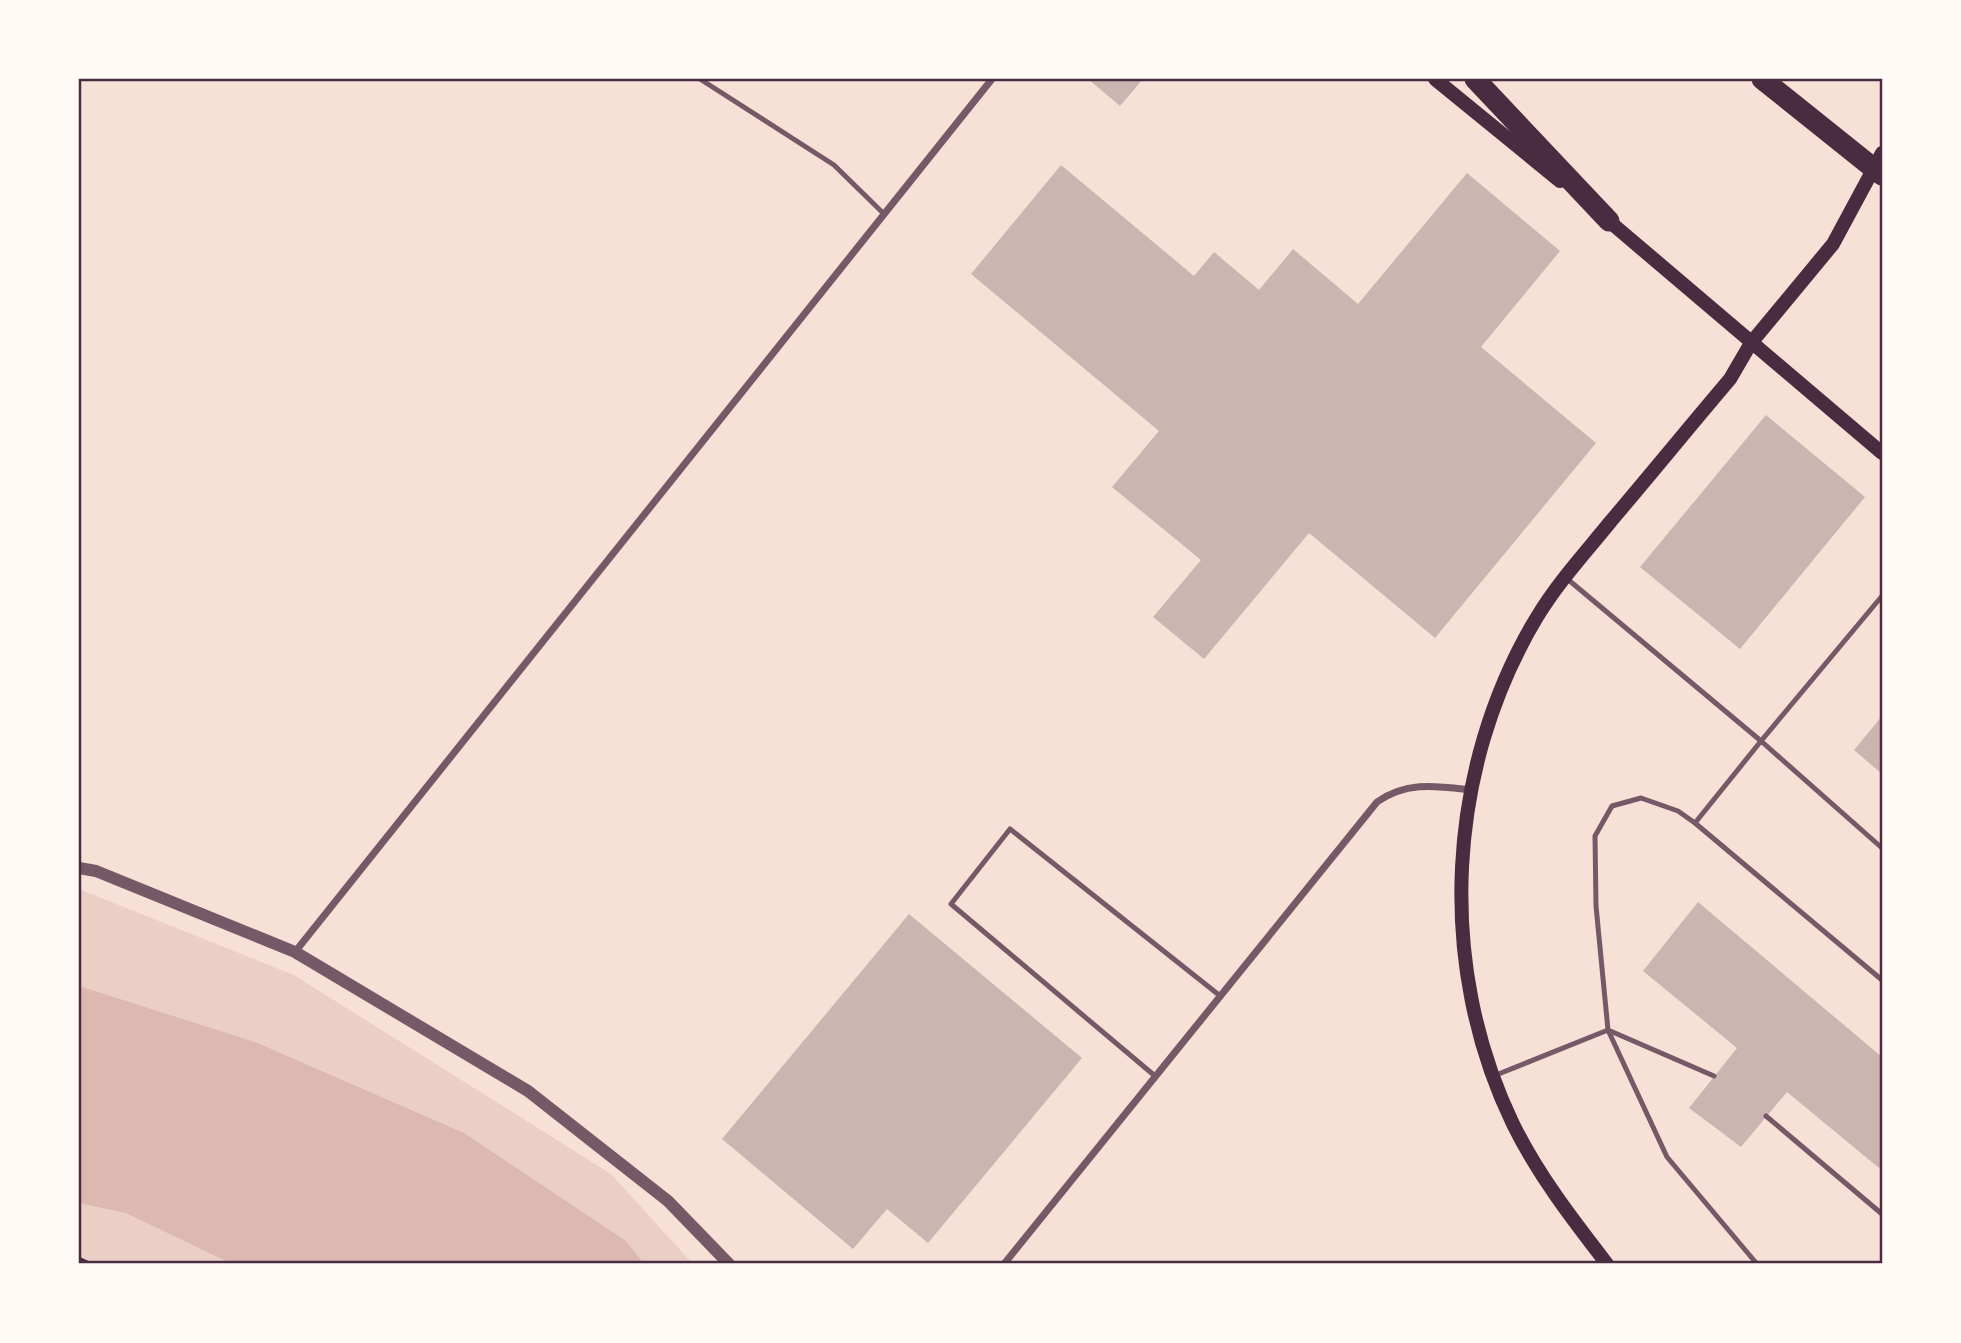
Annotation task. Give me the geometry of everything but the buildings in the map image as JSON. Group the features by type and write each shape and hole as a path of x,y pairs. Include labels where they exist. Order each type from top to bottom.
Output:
{"highway":[{"path":"1475,79 1609,221"},
{"path":"1762,79 1882,175"}],"main road":[{"path":"1435,79 1609,221 1882,453"},
{"path":"1607,1264 1537,1167 1513,1125 1493,1076 1471,1000 1463,934 1461,881 1471,790 1480,746 1512,663 1538,616 1564,578 1730,379 1751,343 1833,244 1882,153"}],"street":[{"path":"295,952 992,79"},
{"path":"1004,1264 1377,802 1394,790 1412,786 1471,790"},
{"path":"79,868 96,871 295,952 528,1091 668,1201 729,1264"}],"lane":[{"path":"700,79 834,165 883,213"},
{"path":"1564,578 1761,741 1882,848"},
{"path":"1695,823 1882,596"},
{"path":"1757,1264 1667,1157 1608,1030 1596,906 1595,836 1612,806 1641,798 1678,811 1882,980"},
{"path":"1155,1076 951,904 1002,839 1010,829 1219,995"},
{"path":"1493,1076 1608,1030 1714,1076"},
{"path":"1766,1116 1882,1214"}],"path":[{"path":"79,1259 90,1264"}],"shaded area":[{"path":"79,889 294,975 611,1174 693,1264 79,1264"},
{"path":"79,986 255,1042 464,1133 626,1241 644,1264 232,1264 126,1213 79,1203"}]}
